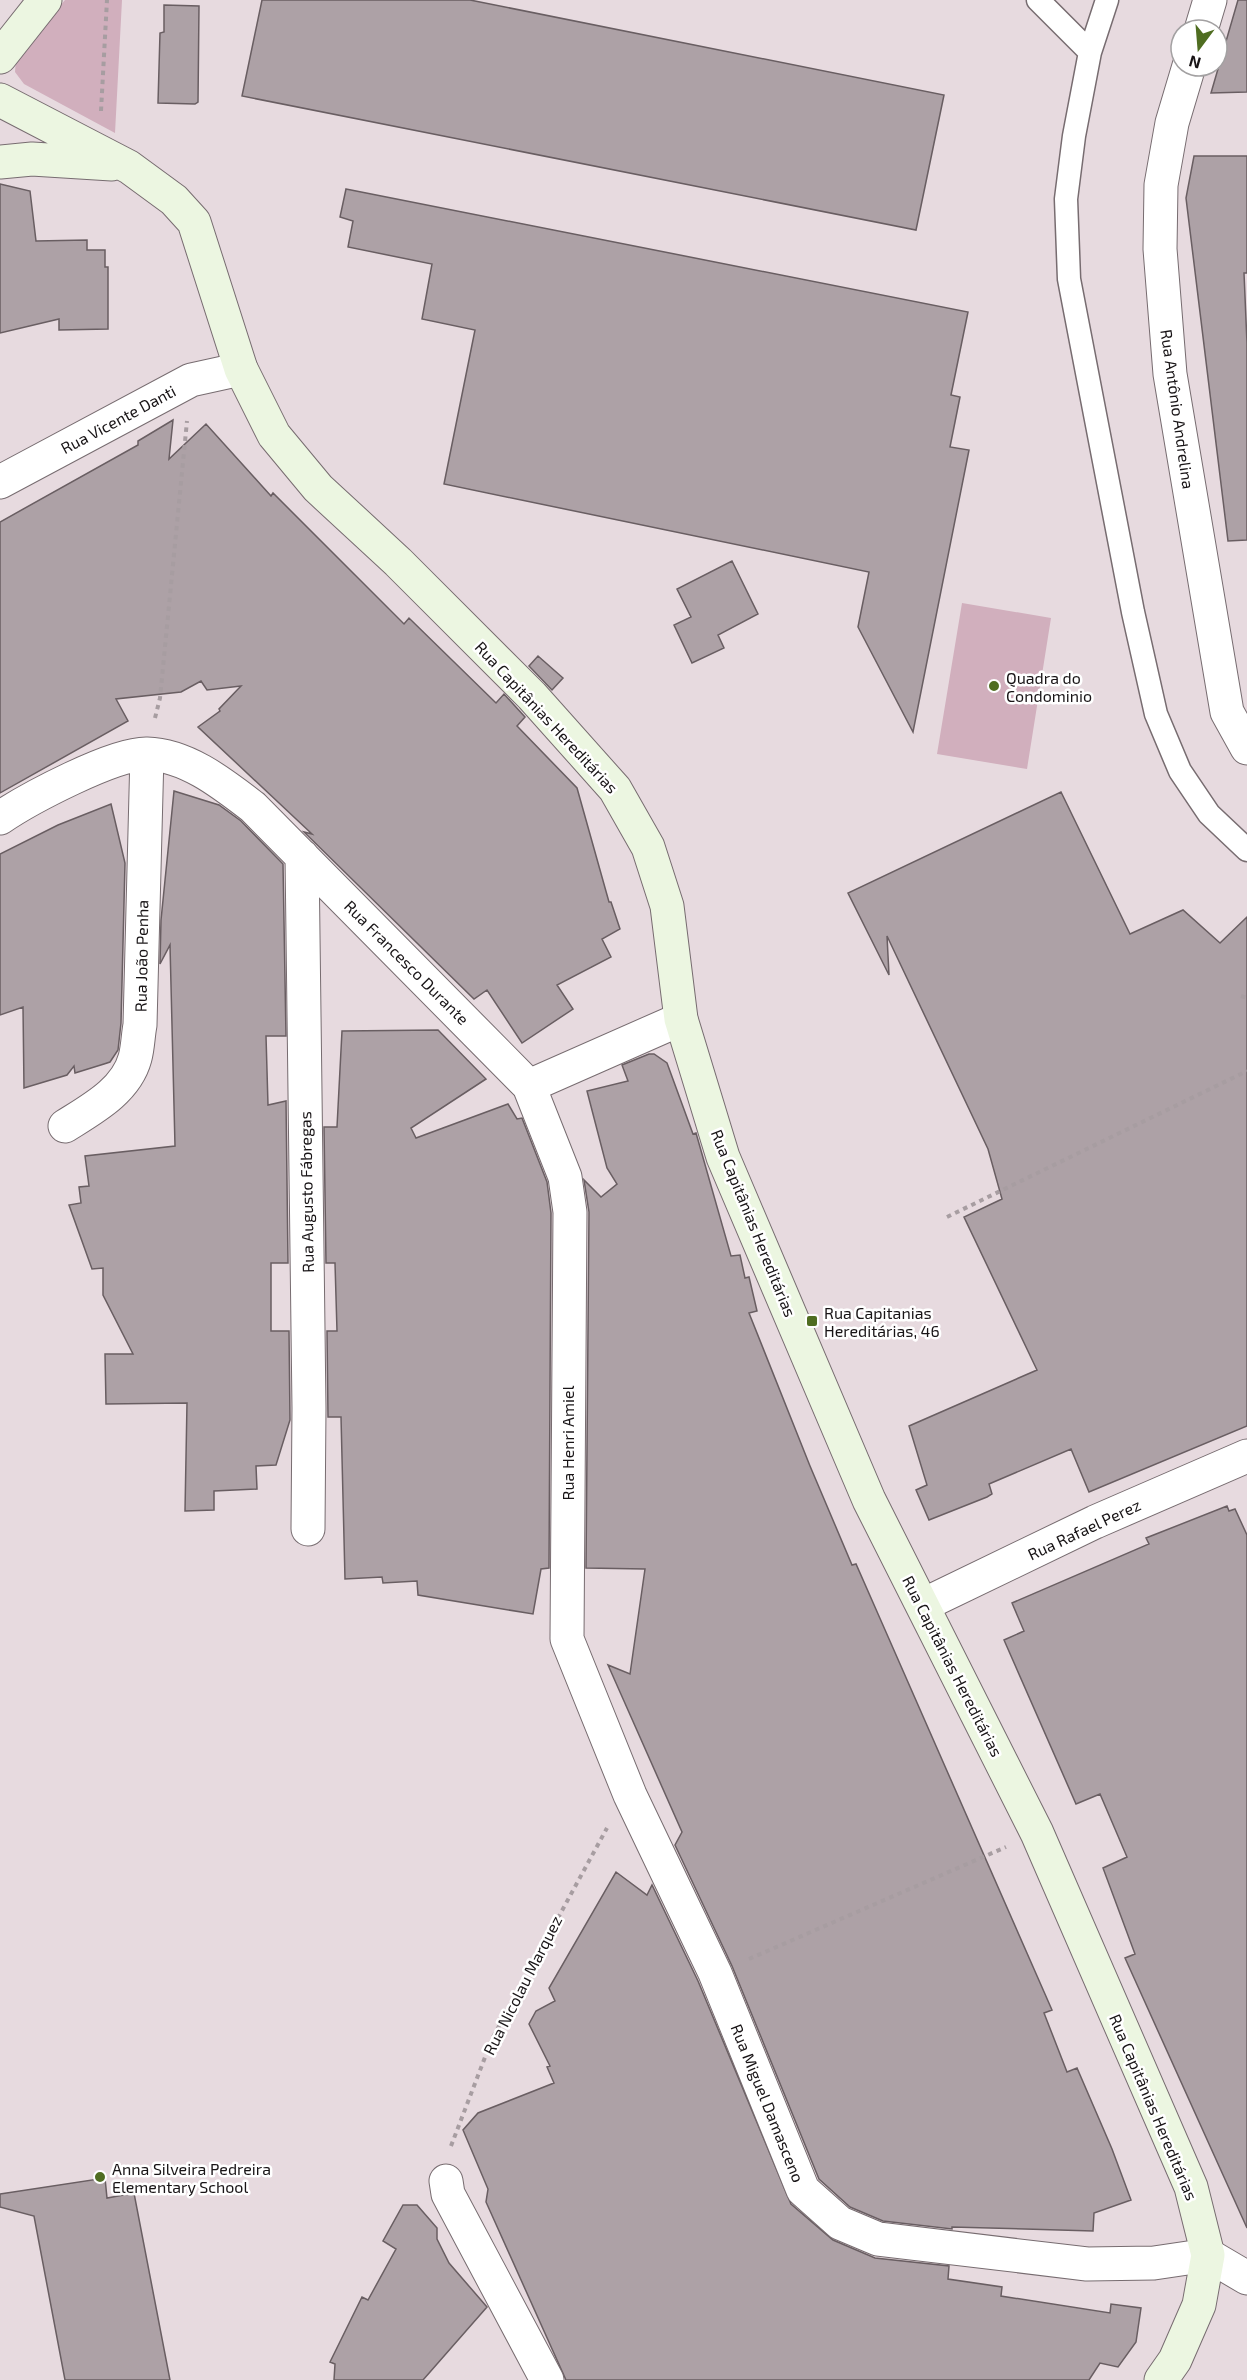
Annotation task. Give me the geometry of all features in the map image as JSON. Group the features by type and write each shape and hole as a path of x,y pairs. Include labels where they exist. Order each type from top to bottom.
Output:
{"street":[{"path":"0,57 45,0"},
{"path":"1205,18 1210,0"},
{"name":"Rua Antônio Andrelina","path":"1186,78 1172,123 1161,185 1160,249 1170,374 1227,712 1247,748"},
{"name":"Rua Capitânias Hereditárias","path":"0,100 129,167 174,201 194,222 241,369 274,435 318,488 398,562 532,696 615,789 648,847 667,906 681,1019 723,1157 869,1500 1037,1833 1191,2187 1208,2255 1199,2305 1175,2360 1161,2380"},
{"name":"Rua Capitânias Hereditárias","path":"0,162 32,159 81,160 129,167"},
{"name":"Rua Vicente Danti","path":"0,482 191,380 241,369"},
{"path":"0,818 29,798 110,763 147,754"},
{"name":"Rua Francesco Durante","path":"147,754 186,764 216,778 253,807 529,1086"},
{"name":"Rua João Penha","path":"66,1126 106,1100 127,1077 135,1058 140,1025 147,754"},
{"name":"Rua Augusto Fábregas","path":"302,856 309,1407 308,1529"},
{"path":"529,1086 681,1019"},
{"name":"Rua Henri Amiel","path":"529,1086 565,1176 570,1212 567,1640 630,1795"},
{"name":"Rua Rafael Perez","path":"923,1605 1095,1522 1247,1456"},
{"name":"Rua Miguel Damasceno","path":"630,1795 716,1973 804,2190 840,2223 878,2239 1087,2264 1155,2263 1208,2255"},
{"path":"446,2181 448,2194 547,2380"},
{"path":"1208,2255 1247,2278"}],"lane":[{"path":"1038,0 1090,52"},
{"path":"1107,0 1090,52 1074,136 1066,199 1069,279 1131,601 1156,714 1180,771 1209,814 1247,850"}],"path":[{"path":"99,151 107,0"},
{"path":"147,754 160,698 191,380"},
{"path":"1241,996 1247,998"},
{"path":"947,1217 1247,1071"},
{"name":"Rua Nicolau Marquez","path":"446,2181 447,2157 492,2039 599,1839 630,1795"},
{"path":"716,1973 1037,1833"}],"shaded area":[{"path":"65,0 122,0 115,133 24,84 15,72 16,59"},
{"name":"Quadra do Condominio","path":"962,603 1051,618 1027,769 937,754"}],"building":[{"path":"262,0 470,0 944,95 916,230 242,96"},
{"path":"1238,0 1247,0 1247,92 1211,93 1215,78 1229,78 1229,31"},
{"path":"164,5 199,6 198,102 195,104 158,103 160,33 164,32"},
{"path":"1194,156 1247,156 1247,273 1244,273 1247,343 1247,540 1228,541 1186,198"},
{"path":"0,184 30,191 36,241 87,240 87,250 105,250 105,267 108,267 108,329 59,330 59,319 0,333"},
{"path":"346,189 968,312 951,395 960,397 950,447 969,450 913,732 858,627 869,572 444,484 475,330 422,319 432,264 348,247 353,221 340,217"},
{"path":"173,420 169,459 206,424 271,496 273,493 404,624 409,618 496,703 504,694 525,717 517,726 577,788 609,902 611,902 620,929 602,939 611,957 557,985 573,1009 522,1043 487,990 474,999 304,832 312,834 198,727 220,711 219,709 241,686 207,690 201,681 181,692 116,699 128,721 0,793 0,522 138,445 138,441"},
{"path":"732,561 758,614 718,635 724,648 692,663 674,625 691,617 677,589"},
{"path":"538,656 563,678 552,690 529,666"},
{"path":"174,791 219,805 241,821 283,864 286,1036 266,1036 268,1105 286,1101 288,1263 271,1263 271,1331 289,1331 290,1420 276,1465 256,1466 257,1489 214,1491 214,1510 185,1511 187,1403 106,1404 105,1354 133,1354 103,1295 103,1268 92,1269 69,1205 81,1203 79,1187 89,1186 85,1156 175,1146 170,945 160,964 161,920"},
{"path":"1061,792 1130,934 1183,910 1220,943 1247,917 1247,1426 1089,1492 1071,1449 989,1484 992,1494 987,1497 929,1520 916,1490 927,1485 909,1426 1037,1370 964,1217 1002,1199 988,1149 887,936 889,975 848,893"},
{"path":"111,804 125,863 121,1023 118,1050 110,1062 75,1073 74,1066 67,1075 24,1088 23,1007 0,1015 0,854 58,825"},
{"path":"438,1030 486,1079 411,1128 416,1138 508,1104 517,1119 522,1118 547,1182 551,1213 549,1568 541,1569 533,1614 418,1595 417,1581 383,1583 382,1577 345,1579 341,1417 328,1417 327,1331 337,1331 335,1263 326,1263 324,1127 337,1127 342,1031"},
{"path":"654,1054 667,1063 693,1134 696,1133 731,1256 740,1255 745,1278 749,1277 757,1311 749,1313 810,1466 852,1565 856,1564 1052,2010 1044,2013 1067,2072 1077,2068 1112,2149 1131,2200 1094,2213 1093,2231 952,2227 952,2229 883,2221 850,2207 819,2179 732,1966 675,1845 682,1832 608,1665 630,1674 645,1569 586,1568 589,1212 584,1180 601,1197 617,1184 607,1168 587,1091 628,1081 622,1065"},
{"path":"1227,1506 1229,1511 1235,1509 1247,1535 1247,2228 1125,1958 1135,1954 1103,1868 1127,1857 1100,1794 1076,1804 1004,1640 1024,1631 1012,1603 1149,1544 1146,1538"},
{"path":"616,1872 647,1895 652,1885 698,1981 791,2204 833,2240 875,2258 949,2266 948,2279 1002,2287 1001,2296 1110,2313 1111,2304 1141,2308 1136,2342 1118,2367 1100,2363 1089,2380 566,2380 486,2202 488,2189 463,2130 478,2113 554,2083 547,2067 550,2066 529,2024 536,2011 555,2001 549,1988"},
{"path":"105,2178 107,2198 134,2193 170,2380 65,2380 34,2216 0,2207 0,2194"},
{"path":"403,2205 417,2205 437,2228 437,2239 449,2263 487,2307 423,2380 334,2380 335,2364 330,2362 362,2297 368,2300 396,2249 383,2241"}],"place":[{"name":"Quadra do Condominio","path":"994,686"},
{"name":"Rua Capitanias Hereditárias, 46","path":"812,1321"},
{"name":"Anna Silveira Pedreira Elementary School","path":"100,2177"}]}
